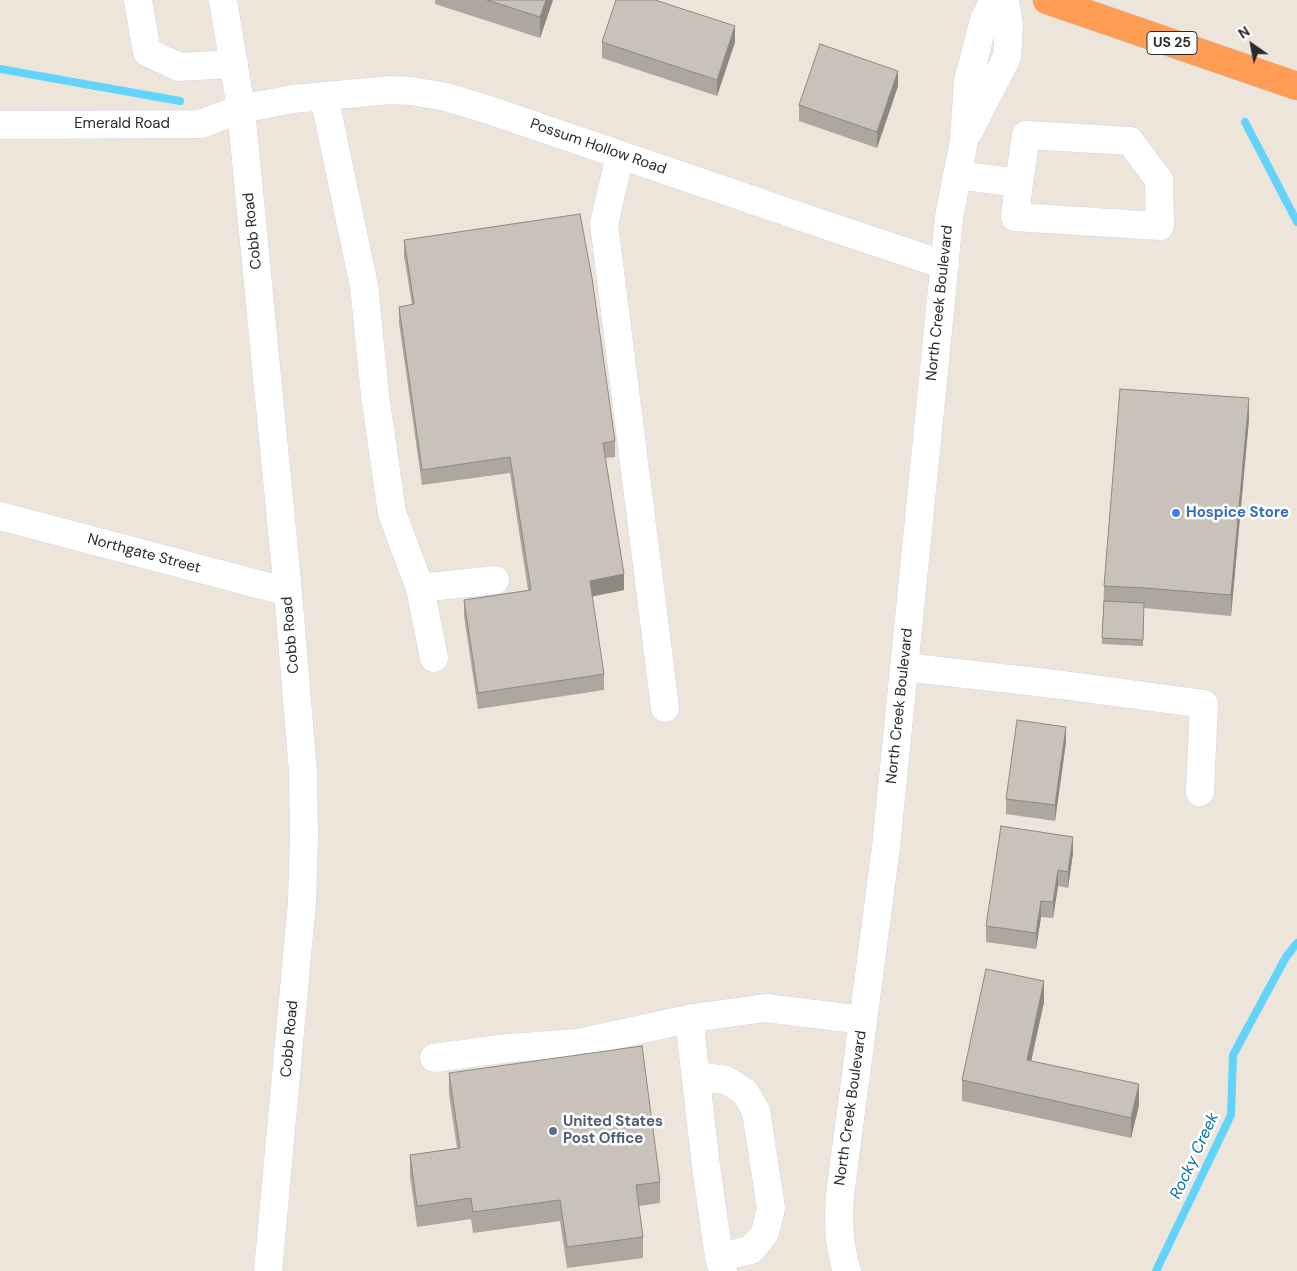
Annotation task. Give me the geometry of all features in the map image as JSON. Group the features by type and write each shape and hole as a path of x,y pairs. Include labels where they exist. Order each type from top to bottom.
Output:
{"highway":[{"name":"US 25","path":"1047,0 1297,86"}],"street":[{"path":"138,0 147,52 179,67 234,64"},
{"name":"Cobb Road","path":"223,0 241,109 288,592 303,772 302,902 268,1271"},
{"name":"North Creek Boulevard","path":"847,1271 840,1239 840,1195 886,847 949,217 964,141 968,81 984,20 994,0"},
{"name":"North Creek Boulevard","path":"964,141 1007,56 1009,26 1005,0"},
{"name":"Possum Hollow Road","path":"241,109 293,99 390,90 411,91 446,97 945,264"},
{"path":"324,96 364,286 375,395 392,513 420,588 434,658"},
{"name":"Emerald Road","path":"0,125 200,124 241,109"},
{"path":"1026,135 1130,141 1159,180 1160,226 1015,217 1019,183 1026,135"},
{"path":"620,155 604,224 665,708"},
{"path":"957,175 1019,183"},
{"name":"Northgate Street","path":"0,516 288,592"},
{"path":"420,588 495,580"},
{"path":"904,667 1063,685 1204,704 1200,792"},
{"path":"434,1058 509,1048 578,1043 693,1018 766,1008 863,1020"},
{"path":"693,1018 691,1036 706,1166 721,1264 751,1250 766,1232 771,1208 756,1111 745,1092 726,1080 696,1076"}],"building":[{"path":"487,0 546,0 540,17"},
{"path":"616,0 655,0 735,26 717,80 602,42"},
{"path":"820,44 898,71 877,132 799,105"},
{"path":"580,214 592,278 615,441 603,443 624,574 590,581 604,674 478,693 464,600 531,590 510,457 422,470 399,307 414,304 404,240"},
{"name":"Hospice Store","path":"1120,389 1249,398 1231,595 1104,586"},
{"path":"1104,601 1144,603 1143,640 1102,638"},
{"path":"1017,720 1066,727 1055,805 1006,799"},
{"path":"1001,826 1073,837 1068,872 1058,870 1053,902 1041,901 1036,933 986,926"},
{"path":"986,969 1044,981 1027,1060 1139,1084 1131,1118 962,1080"},
{"name":"United States Post Office","path":"642,1046 660,1182 636,1185 643,1237 567,1247 560,1200 473,1212 471,1198 417,1206 410,1155 460,1148 449,1073"}],"waterway":[{"path":"0,69 180,101"},
{"name":"Rocky Creek","path":"1245,122 1297,222"},
{"name":"Rocky Creek","path":"1156,1271 1231,1115 1233,1055 1286,957 1297,943"}],"place":[{"name":"Hospice Store","path":"1176,513"},
{"name":"United States Post Office","path":"553,1131"}]}
